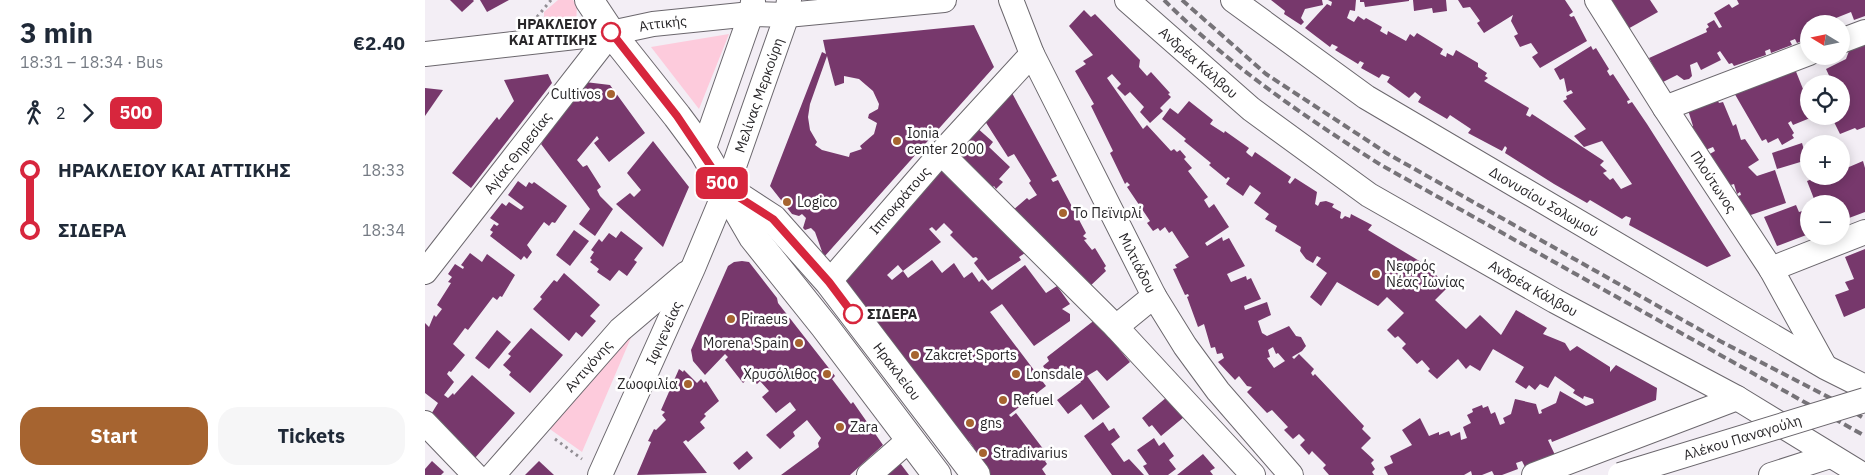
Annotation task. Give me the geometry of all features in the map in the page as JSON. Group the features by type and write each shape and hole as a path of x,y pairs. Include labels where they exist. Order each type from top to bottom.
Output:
{"main road":[{"name":"Ηρακλείου","path":"589,0 611,32 703,151 753,236 825,327 937,475"},
{"name":"Ηρακλείου","path":"726,189 773,219 829,282 976,475"}],"street":[{"name":"Αττικής","path":"425,54 611,32 752,7 944,0"},
{"name":"Μιλτιάδου","path":"1011,0 1032,54 1154,296 1185,346 1218,391 1291,475"},
{"name":"Ανδρέα Κάλβου","path":"1127,0 1251,109 1369,195 1555,301 1737,398 1863,475"},
{"name":"Διονυσίου Σολωμού","path":"1233,0 1366,98 1825,366 1865,387"},
{"name":"Πλούτωνος","path":"1597,0 1665,108 1771,269 1825,366"},
{"path":"703,151 752,7"},
{"name":"Μελίνας Μερκούρη","path":"726,189 788,7"},
{"name":"Αγίας Θηρεσίας","path":"425,272 611,32"},
{"path":"1850,38 1865,32"},
{"name":"Ιπποκράτους","path":"829,282 941,153 1032,54"},
{"path":"1665,108 1800,56"},
{"path":"941,153 1116,327 1253,475"},
{"name":"Ιφιγενείας","path":"600,474 693,268 726,189"},
{"path":"1771,269 1865,232"},
{"name":"Αντιγόνης","path":"493,475 620,330 693,268"},
{"path":"1116,327 1154,296"},
{"path":"1825,366 1865,370"},
{"path":"1534,475 1737,398"},
{"name":"Αλέκου Παναγούλη","path":"1620,475 1865,400"},
{"path":"425,423 475,475"},
{"path":"869,475 909,440"},
{"path":"1771,475 1830,456"}],"path":[{"path":"537,425 600,474"}],"shaded area":[{"path":"558,0 573,0 577,6 576,23 544,28 544,12"},
{"path":"729,34 699,109 651,47"},
{"path":"633,333 582,452 547,427"}],"building":[{"path":"450,0 473,0 474,1 462,12"},
{"path":"480,0 509,0 487,12"},
{"path":"1271,0 1322,0 1323,5 1305,9 1301,18 1304,22 1301,25 1284,14 1285,11"},
{"path":"1328,0 1356,0 1355,11 1350,10 1347,18 1354,22 1358,16 1364,20 1366,18 1382,27 1380,31 1387,35 1388,31 1406,41 1410,34 1414,37 1417,33 1443,49 1440,54 1446,57 1447,53 1453,56 1456,50 1478,63 1478,67 1487,73 1485,76 1488,78 1484,81 1529,108 1526,115 1530,117 1532,114 1604,161 1600,165 1607,171 1603,173 1610,180 1613,178 1621,189 1632,184 1602,141 1584,147 1574,136 1586,129 1563,101 1567,99 1566,96 1573,93 1571,90 1567,92 1564,78 1560,80 1554,69 1591,46 1593,50 1596,48 1609,69 1607,71 1610,76 1613,74 1630,100 1627,101 1628,104 1632,102 1647,124 1731,256 1707,267 1629,225 1631,218 1626,216 1622,219 1590,200 1587,203 1554,184 1505,153 1507,148 1505,146 1502,151 1468,133 1471,129 1450,115 1447,119 1418,102 1421,97 1415,92 1409,98 1387,82 1390,77 1382,74 1379,78 1361,68 1364,63 1360,61 1358,64 1335,50 1338,47 1332,44 1330,47 1305,28 1327,4 1331,6 1332,2"},
{"path":"1360,0 1409,1 1365,7 1364,2 1360,2"},
{"path":"1413,0 1446,0 1447,11 1433,13 1432,8 1414,11"},
{"path":"1458,0 1565,0 1573,12 1569,15 1571,17 1574,16 1587,41 1540,68 1532,57 1538,53 1531,43 1520,47 1514,36 1518,34 1511,21 1513,15 1484,33 1477,23 1480,21 1470,7 1463,8"},
{"path":"1599,0 1650,0 1658,12 1626,30"},
{"path":"1737,0 1865,0 1865,16 1854,20 1851,12 1844,15 1800,15 1800,42 1797,43 1795,39 1790,41 1792,45 1771,53 1770,49 1765,51 1766,55 1734,66 1732,63 1729,64 1720,51 1717,53 1721,60 1701,70 1697,62 1690,65 1692,76 1689,79 1684,80 1677,75 1659,84 1652,74 1656,71 1649,58 1707,32 1706,29 1709,27 1707,24 1714,20 1719,28 1722,27 1714,13 1729,4 1732,8 1739,4"},
{"path":"1084,10 1091,17 1095,14 1140,60 1139,67 1147,76 1151,72 1170,93 1168,94 1171,97 1160,108 1163,111 1150,123 1140,112 1144,107 1130,92 1125,96 1117,88 1121,84 1112,74 1107,78 1143,129 1147,125 1171,151 1174,149 1177,152 1180,150 1186,157 1184,159 1192,168 1188,171 1208,197 1204,200 1209,208 1214,204 1229,227 1205,243 1207,246 1222,237 1223,241 1229,238 1245,266 1227,274 1231,282 1246,276 1247,280 1251,278 1261,299 1244,306 1245,310 1267,302 1271,315 1258,321 1262,333 1267,336 1289,326 1296,336 1301,337 1306,346 1292,357 1294,359 1299,354 1314,369 1311,373 1313,376 1315,374 1364,426 1362,429 1371,438 1361,448 1374,460 1371,463 1375,469 1372,472 1374,475 1329,475 1323,468 1326,465 1312,451 1309,455 1300,445 1305,440 1299,434 1293,439 1284,430 1288,427 1272,410 1267,413 1247,392 1252,387 1247,386 1239,376 1235,380 1218,362 1224,358 1222,353 1217,354 1215,347 1211,348 1204,324 1198,327 1187,297 1189,296 1188,294 1185,295 1173,269 1177,268 1175,265 1189,257 1172,231 1169,233 1165,227 1160,231 1158,228 1153,231 1147,223 1150,221 1127,187 1130,185 1127,182 1125,184 1110,153 1113,151 1091,106 1094,104 1075,71 1086,64 1083,61 1093,55 1069,26","holes":["1273,347 1276,354 1278,353 1285,361 1274,368 1267,358 1270,357 1268,350"]},
{"name":"Ionia center 2000","path":"974,25 994,67 824,257 815,232 811,228 805,230 803,228 806,218 802,214 799,216 792,214 770,186 822,52 826,54 823,40","holes":["827,56 835,86 844,83 844,76 859,79 873,91 879,104 878,109 869,114 868,118 877,123 874,134 860,146 862,149 850,153 849,157 822,150 815,145 817,142 810,130 808,117 810,104"]},
{"path":"1865,41 1865,127 1857,130 1855,128 1840,134 1836,125 1850,125 1850,75 1829,75 1826,69 1834,65 1850,65 1850,50"},
{"path":"1795,69 1800,82 1800,122 1793,125 1791,121 1788,123 1794,133 1792,135 1794,138 1782,145 1778,138 1768,143 1766,139 1762,141 1733,91"},
{"path":"548,74 552,83 471,188 452,173 497,117 499,120 514,101 504,80"},
{"path":"585,82 610,85 645,133 609,162 594,143 599,139 597,136 577,160 583,167 587,165 601,187 597,190 600,196 613,209 595,236 579,224 590,209 541,144 543,141 540,139"},
{"path":"425,88 443,90 425,116"},
{"path":"1012,93 1057,176 1051,179 1053,182 1058,180 1086,233 1083,236 1087,239 1084,240 1092,250 1095,248 1106,266 1104,268 1106,271 1087,289 1012,211 1027,198 1029,200 1037,195 1029,183 1031,181 1014,154 1008,157 983,118"},
{"path":"1717,99 1719,103 1723,102 1733,126 1736,124 1741,140 1745,139 1759,160 1748,167 1757,176 1775,170 1786,203 1739,219 1732,198 1741,195 1740,192 1737,194 1734,184 1721,188 1701,159 1715,151 1713,147 1703,151 1687,128 1693,126 1688,110"},
{"path":"1189,101 1213,120 1210,124 1224,133 1225,131 1249,148 1246,152 1252,157 1255,152 1291,177 1288,182 1290,184 1295,178 1317,192 1315,204 1318,206 1320,202 1326,201 1334,204 1332,207 1341,212 1340,218 1342,219 1345,216 1350,218 1351,214 1372,225 1368,230 1421,262 1418,265 1426,274 1431,270 1448,287 1435,300 1466,329 1480,315 1501,335 1516,310 1547,328 1543,334 1565,343 1570,351 1577,346 1610,367 1610,372 1616,365 1657,388 1656,400 1552,442 1551,439 1548,440 1555,455 1525,467 1522,461 1516,463 1518,469 1502,475 1494,475 1492,471 1482,475 1472,475 1471,471 1464,475 1388,475 1384,467 1393,463 1390,456 1412,445 1402,430 1420,418 1429,436 1449,431 1451,436 1460,432 1461,440 1467,438 1463,427 1471,423 1467,415 1473,412 1472,409 1482,405 1483,408 1488,406 1491,414 1495,412 1500,425 1505,423 1503,418 1511,414 1515,399 1536,404 1539,414 1542,413 1541,410 1556,403 1560,391 1586,406 1594,403 1593,399 1584,396 1583,399 1573,393 1575,390 1555,376 1548,388 1540,384 1535,390 1529,385 1526,389 1515,382 1524,367 1493,349 1480,371 1470,365 1466,369 1458,359 1437,379 1428,371 1430,369 1422,360 1417,364 1402,348 1406,344 1398,336 1395,338 1387,330 1404,313 1387,297 1378,306 1337,282 1321,306 1310,297 1327,273 1316,265 1321,258 1317,256 1313,263 1306,259 1300,251 1301,247 1275,231 1277,226 1265,219 1269,214 1254,203 1261,193 1250,185 1243,196 1226,184 1230,178 1226,179 1209,165 1211,163 1184,141 1186,139 1162,119 1170,108 1178,114"},
{"path":"976,127 993,142 989,147 1010,167 999,179 1003,182 996,189 994,186 990,190 952,153"},
{"path":"653,141 689,187 663,247 616,204 630,193 634,197 641,190 627,173"},
{"path":"1800,144 1800,162 1777,169 1772,153"},
{"path":"1863,161 1865,168 1865,212 1850,218 1850,195 1812,195 1809,185 1850,185 1850,167"},
{"path":"940,164 1025,253 1019,257 1021,260 988,281 974,263 978,259 976,257 973,258 950,235 953,232 944,223 936,231 932,227 929,229 941,242 903,271 908,278 932,260 942,273 954,263 964,278 972,272 979,282 982,279 992,290 1025,265 1046,293 1057,286 1070,304 1062,309 1070,314 1070,321 1034,346 1002,304 990,312 1046,386 1009,415 1011,417 1016,413 1050,458 1045,461 1047,464 1042,469 1046,475 990,475 971,450 974,448 969,441 964,445 948,424 945,411 897,360 897,348 834,277","holes":["898,265 903,271 892,280 887,275"]},
{"path":"518,181 526,187 529,182 532,184 534,182 567,206 555,223 552,222 549,226 544,222 527,245 532,252 527,259 524,256 521,260 490,236 493,232 490,230 494,224 497,226 499,224 490,218 502,203 506,206 509,202 521,210 524,207 508,195"},
{"path":"1796,205 1800,212 1800,237 1777,246 1764,217"},
{"path":"574,230 589,241 570,266 556,255"},
{"path":"621,231 643,248 634,260 637,262 627,276 619,270 610,281 597,272 599,269 590,262 594,252 591,250 599,239 602,242 609,233 616,238"},
{"path":"1865,249 1865,308 1844,317 1835,295 1849,290 1845,282 1854,279 1845,257"},
{"path":"470,253 482,262 487,254 515,275 502,297 500,296 497,300 493,297 468,330 465,328 453,344 465,355 451,372 449,371 447,374 454,382 444,395 448,398 453,393 454,395 472,375 515,413 475,458 430,416 438,403 425,393 425,323 429,327 434,315 436,317 442,309 437,305 451,283 448,282 452,277 448,274 455,264 463,269 464,267 461,265"},
{"path":"734,262 749,262 777,298 778,303 835,376 832,379 851,404 853,402 883,445 850,475 781,475 819,447 818,443 821,438 807,420 793,432 795,436 780,449 766,435 796,410 790,402 776,413 762,397 769,391 760,381 757,384 750,377 743,383 725,360 728,357 725,354 705,375 693,361 691,350 728,266"},
{"path":"564,273 600,305 590,316 596,321 582,337 576,332 569,341 533,309 554,280 557,282"},
{"path":"1096,319 1121,347 1119,349 1130,362 1107,381 1097,370 1087,376 1110,407 1093,420 1081,404 1068,414 1057,400 1081,382 1076,375 1074,376 1066,366 1058,373 1056,369 1049,375 1043,366 1049,361 1047,357"},
{"path":"531,328 563,355 530,393 509,375 511,372 503,365 511,356 508,354"},
{"path":"497,330 511,342 489,369 475,358"},
{"path":"679,369 683,372 684,370 697,383 701,379 704,383 706,381 719,401 704,414 706,416 700,422 705,428 688,442 686,440 683,442 707,473 637,475 651,442 648,441 654,429 656,430 666,420 662,415 665,412 661,410"},
{"path":"1167,397 1184,417 1161,436 1152,425 1149,427 1142,418"},
{"path":"1103,422 1109,431 1114,428 1120,437 1111,444 1124,462 1129,459 1144,475 1112,475 1084,436"},
{"path":"1154,438 1159,446 1164,442 1174,456 1169,460 1176,469 1168,475 1149,475 1143,466 1147,464 1137,450"},
{"path":"747,451 753,458 739,470 733,463"},
{"path":"1203,454 1215,468 1210,471 1213,475 1177,475"},
{"path":"432,461 444,472 441,475 425,475 425,469"},
{"path":"539,461 554,475 525,475"},
{"path":"900,463 909,475 886,475"}],"railway":[{"path":"1164,0 1241,68 1323,128 1381,165 1865,436"},
{"path":"1182,0 1266,74 1388,154 1720,341 1836,401 1865,419"}],"bus line":[{"name":"500","path":"611,32 703,151 726,189 773,219 829,282 853,314"}],"place":[{"name":"ΗΡΑΚΛΕΙΟΥ ΚΑΙ ΑΤΤΙΚΗΣ","path":"611,32"},
{"name":"Cultivos","path":"611,94"},
{"name":"Ionia center 2000","path":"897,141"},
{"name":"Logico","path":"787,202"},
{"name":"Το Πεϊνιρλί","path":"1063,213"},
{"name":"Νεφρός Νέας Ιωνίας","path":"1376,274"},
{"name":"ΣΙΔΕΡΑ","path":"853,314"},
{"name":"Piraeus","path":"731,319"},
{"name":"Morena Spain","path":"799,343"},
{"name":"Zakcret Sports","path":"915,355"},
{"name":"Χρυσόλιθος","path":"827,374"},
{"name":"Lonsdale","path":"1016,374"},
{"name":"Ζωοφιλία","path":"688,384"},
{"name":"Refuel","path":"1003,400"},
{"name":"gns","path":"970,423"},
{"name":"Zara","path":"840,427"},
{"name":"Stradivarius","path":"983,453"}]}
